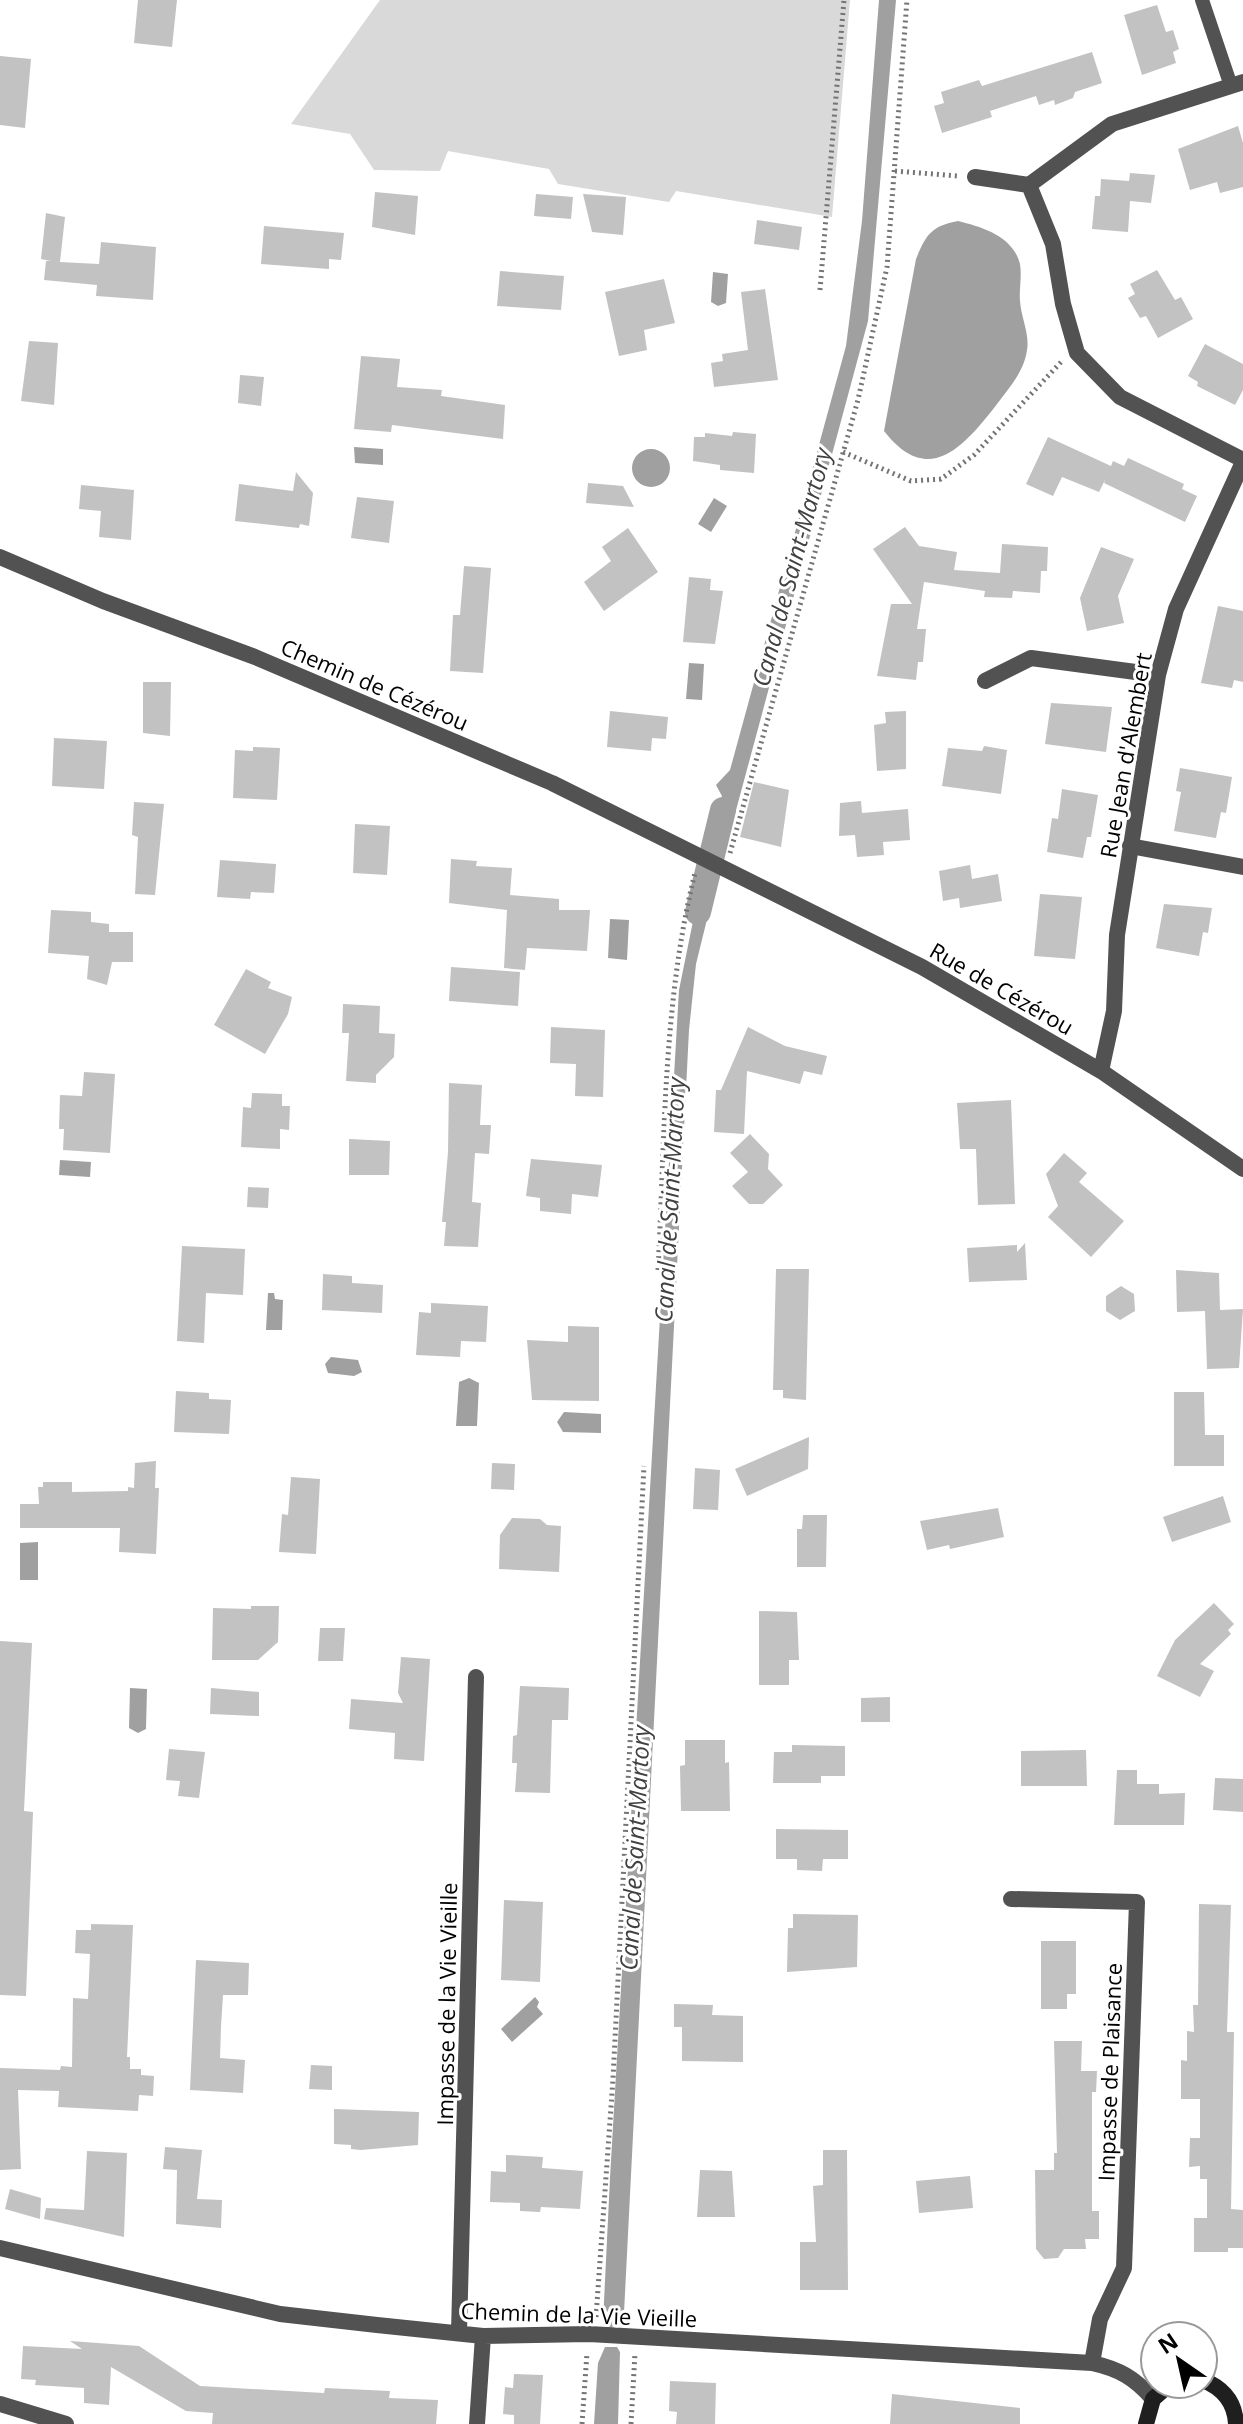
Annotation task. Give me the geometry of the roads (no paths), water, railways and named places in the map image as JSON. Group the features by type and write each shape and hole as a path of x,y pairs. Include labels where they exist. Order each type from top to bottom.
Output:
{"main road":[{"path":"1219,2390 1238,2403 1236,2424"},
{"path":"1146,2424 1153,2400"}],"street":[{"path":"975,177 1029,185 1112,124 1237,84"},
{"path":"1029,185 1053,244 1063,304 1077,353 1120,397 1243,461"},
{"name":"Rue Jean d'Alembert","path":"1101,1071 1114,1011 1117,935 1158,675 1176,609 1243,461"},
{"name":"Chemin de Cézérou","path":"0,557 103,601 255,657 524,770 725,869"},
{"path":"985,681 1031,658 1158,675"},
{"path":"1130,846 1243,867"},
{"name":"Rue de Cézérou","path":"725,869 889,949 1101,1071 1243,1169"},
{"name":"Impasse de la Vie Vieille","path":"459,2332 476,1677"},
{"name":"Impasse de Plaisance","path":"1011,1899 1137,1902 1124,2268 1100,2319 1092,2363"},
{"name":"Chemin de la Vie Vieille","path":"0,2248 280,2314 483,2336 628,2336 1092,2363 1116,2368 1139,2383"},
{"path":"477,2424 483,2336"},
{"path":"0,2404 66,2424"}],"lane":[{"path":"1202,0 1237,84"}],"water":[{"path":"879,0 896,0 868,321 725,851 707,842 722,796 716,785 730,770 846,346 862,221"},
{"path":"958,221 995,234 1016,254 1021,269 1020,301 1027,350 1014,381 969,437 943,456 929,459 915,457 900,448 884,431 916,259 935,229"},
{"path":"713,272 728,274 726,303 718,306 711,302"},
{"path":"354,447 383,449 383,465 355,463"},
{"path":"651,449 664,455 670,468 664,481 651,487 638,481 632,468 638,455"},
{"path":"714,498 727,506 711,532 698,524"},
{"path":"689,663 704,664 702,700 686,699"},
{"path":"702,877 712,883 714,891 696,964 689,1030 624,2313 617,2327 606,2328 603,2322 610,2178 679,990"},
{"path":"610,919 629,920 627,960 608,958"},
{"path":"60,1160 91,1162 90,1177 59,1175"},
{"path":"268,1293 274,1293 275,1299 283,1300 282,1330 266,1330"},
{"path":"331,1357 358,1360 362,1372 354,1376 328,1373 325,1364"},
{"path":"469,1378 479,1383 477,1426 456,1426 459,1382"},
{"path":"564,1412 601,1414 601,1433 563,1432 557,1422"},
{"path":"38,1542 38,1580 20,1580 20,1543"},
{"path":"130,1688 147,1689 146,1729 138,1733 129,1728"},
{"path":"535,1997 539,2002 537,2007 543,2014 512,2042 501,2029"},
{"path":"605,2347 617,2347 620,2352 618,2424 594,2424 598,2363"}],"waterway":[{"name":"Canal de Saint-Martory","path":"698,912 723,810"}]}
